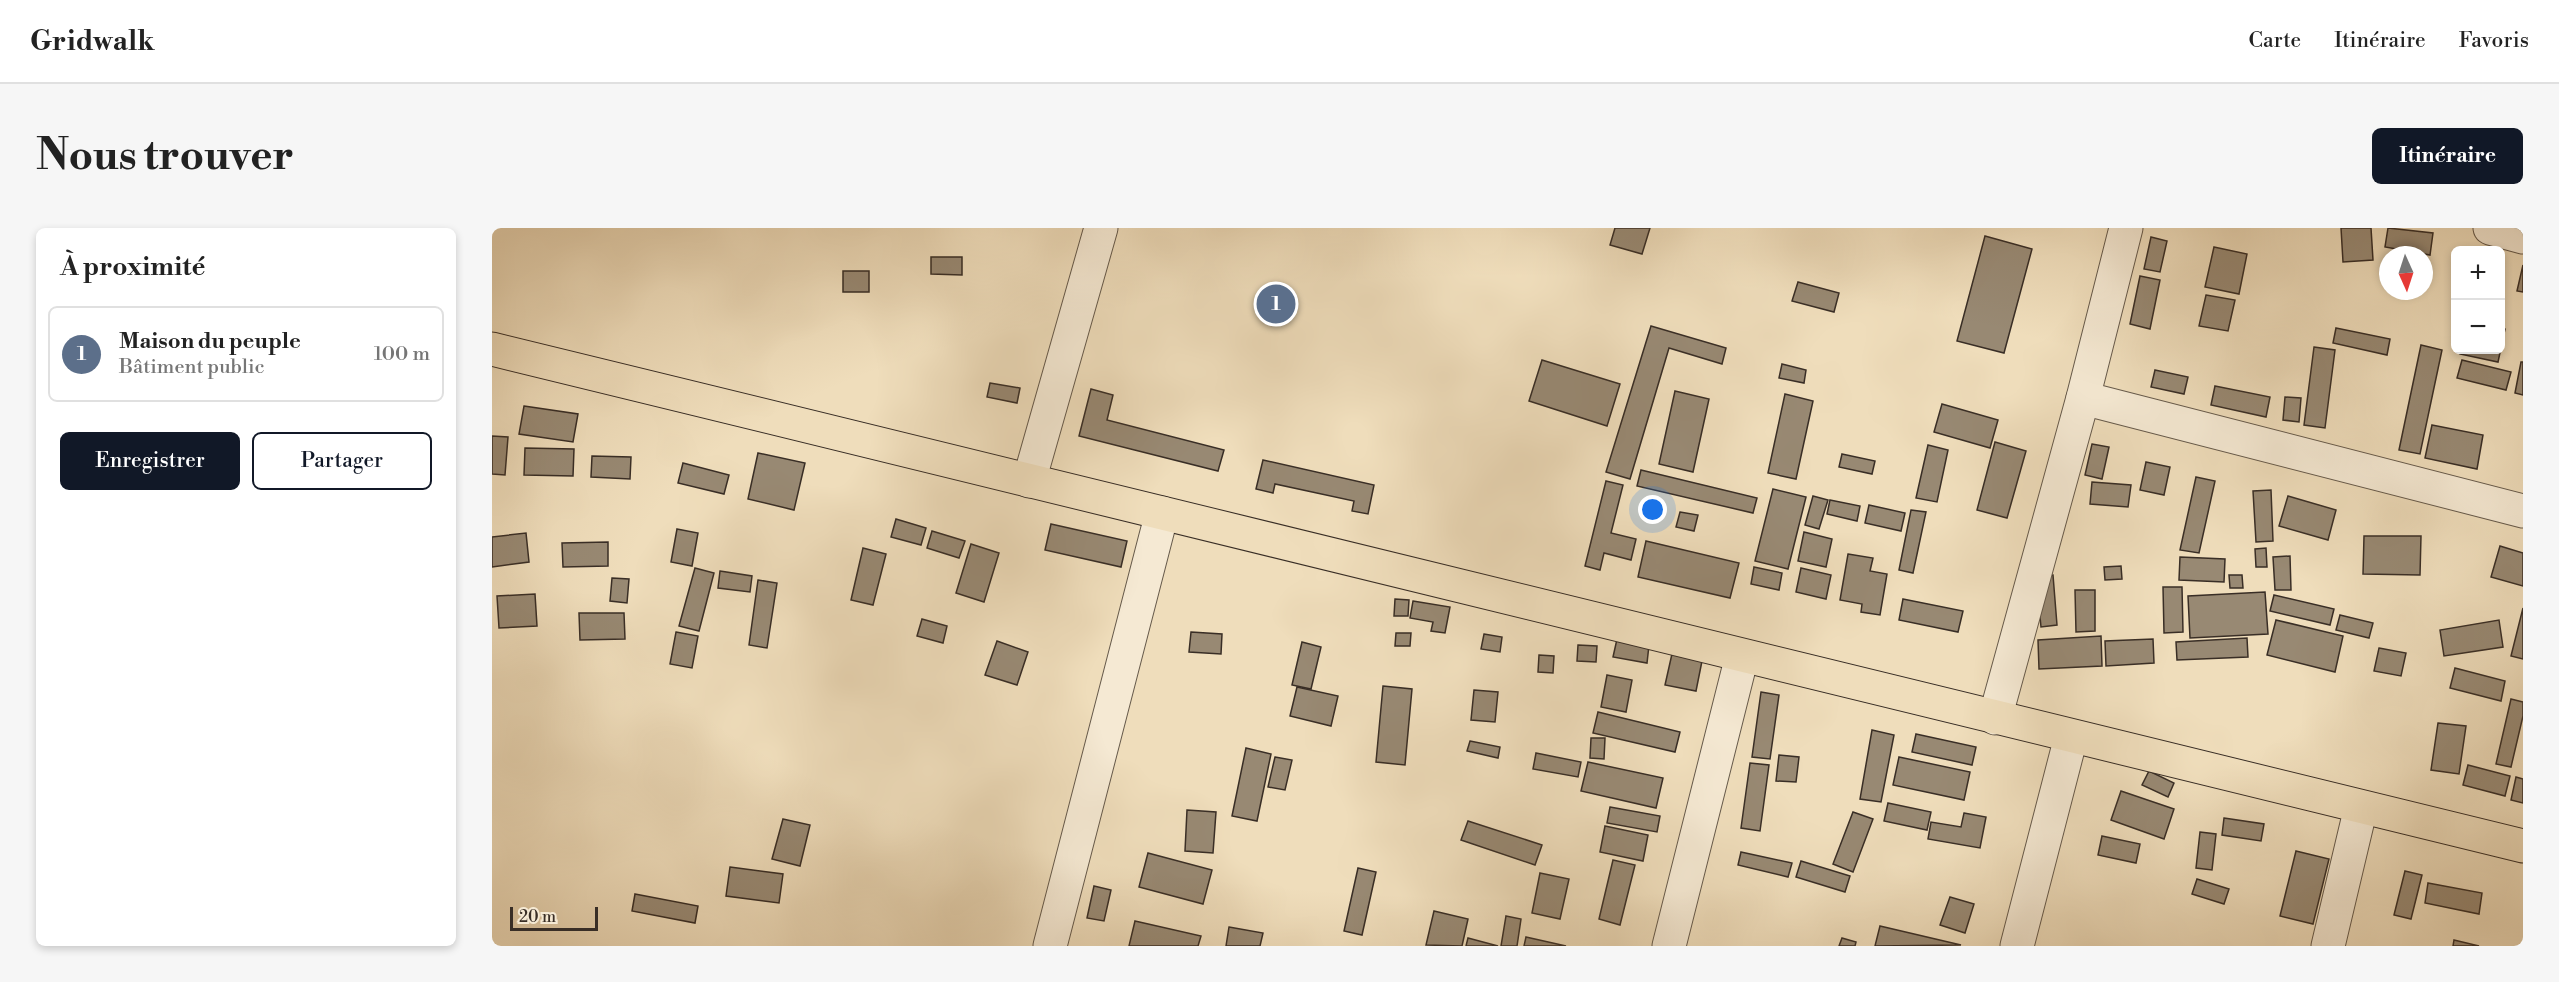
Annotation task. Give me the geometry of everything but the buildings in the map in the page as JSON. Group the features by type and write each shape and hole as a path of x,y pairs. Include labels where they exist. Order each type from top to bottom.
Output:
{"main road":[{"path":"492,349 2523,846"}],"street":[{"path":"1029,481 1101,228"},
{"path":"1995,718 2083,398 2126,228"},
{"path":"2490,228 2523,237"},
{"path":"2083,398 2523,511"},
{"path":"1050,946 1162,513"},
{"path":"1669,946 1742,656"},
{"path":"2017,946 2072,737"},
{"path":"2328,946 2361,807"}],"place":[{"name":"Maison du peuple","path":"1276,304"}]}
